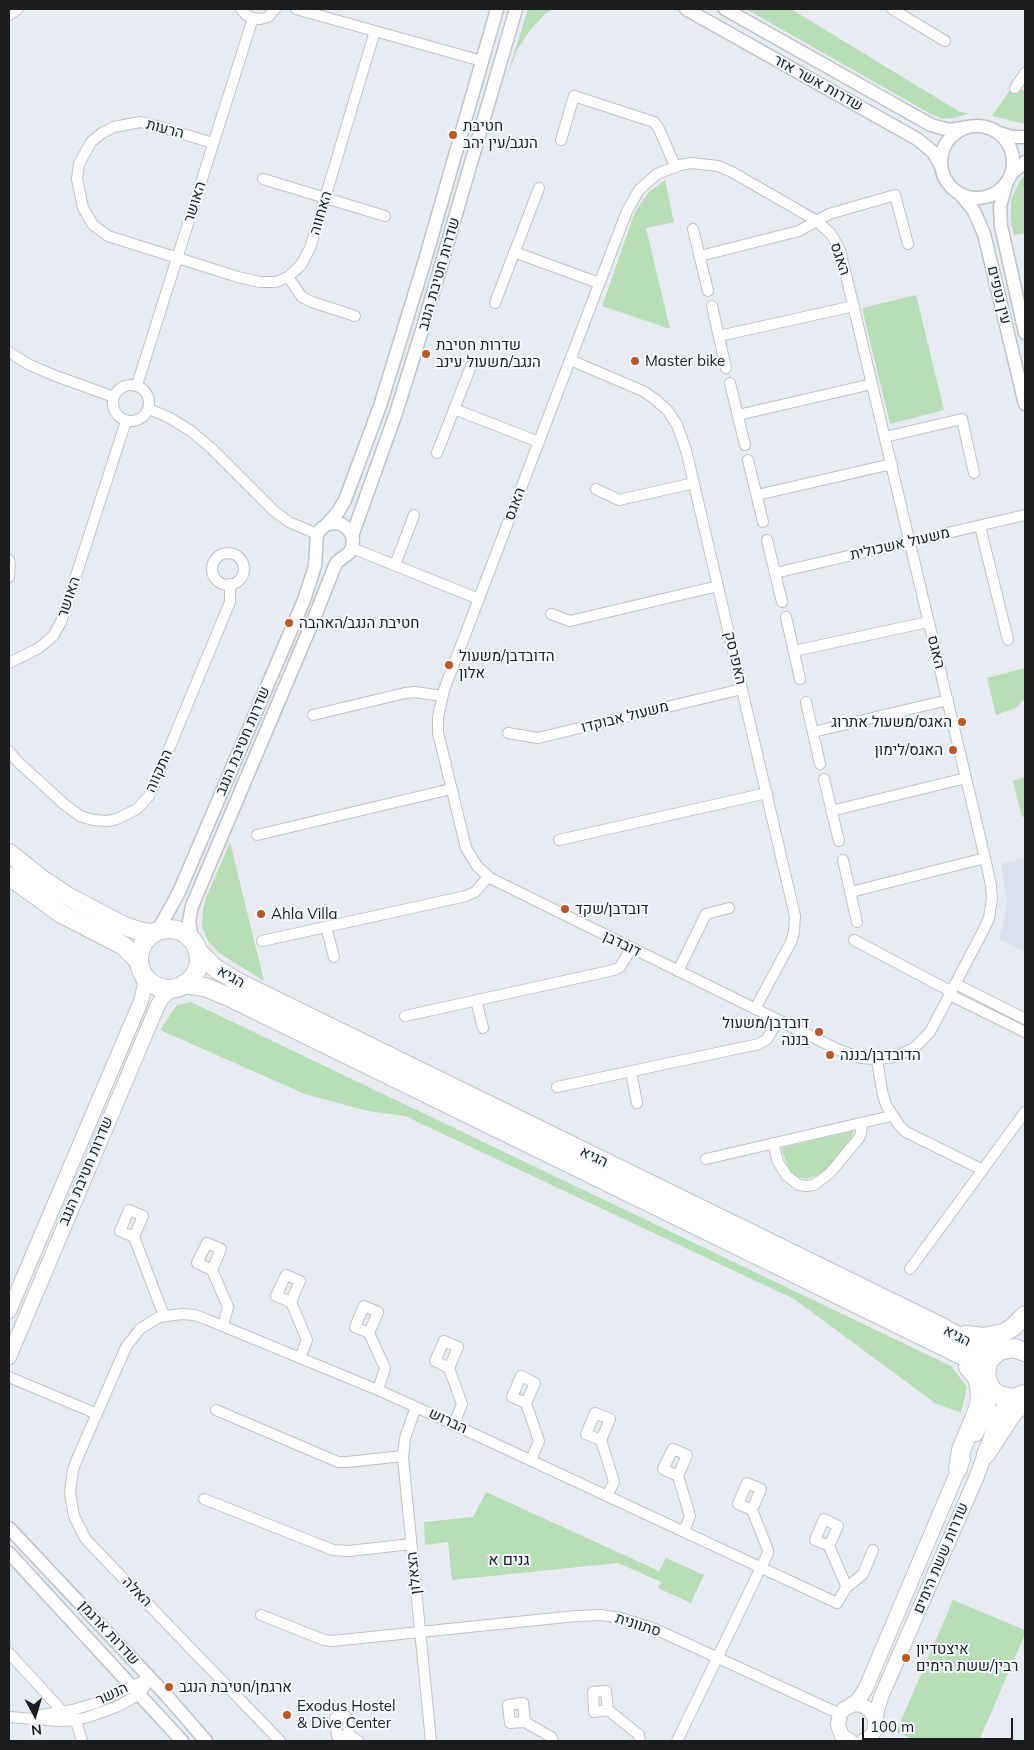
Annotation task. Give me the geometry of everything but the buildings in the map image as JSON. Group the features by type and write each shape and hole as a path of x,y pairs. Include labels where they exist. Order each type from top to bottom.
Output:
{"highway":[{"path":"9,853 69,898 124,926 142,932 177,931 194,945 197,968 192,978 178,987 155,986 124,946 60,913 9,876"},
{"path":"141,968 142,945 156,933"},
{"name":"הגיא","path":"194,945 210,965 231,978 935,1334 980,1368 999,1395 1023,1398"},
{"name":"הגיא","path":"178,987 205,987 229,997 935,1334 976,1346 1001,1350 1014,1348 1025,1352"},
{"path":"935,1334 984,1337 1003,1333 1012,1328 1025,1315"},
{"path":"935,1334 976,1376 980,1397 990,1420 986,1454"},
{"path":"987,1380 988,1361 1001,1350"},
{"path":"958,1469 961,1450 990,1420 1012,1414 1018,1408 1023,1398"}],"main road":[{"name":"שדרות חטיבת הנגב","path":"9,1311 144,990 141,968"},
{"name":"שדרות חטיבת הנגב","path":"9,1357 152,1018 162,998 178,987"},
{"path":"987,1380 990,1392 990,1420"},
{"name":"שדרות ששת הימים","path":"876,1721 882,1694 986,1454"},
{"name":"שדרות ששת הימים","path":"838,1728 844,1709 859,1699 865,1690 958,1469"},
{"path":"851,1705 866,1706 876,1721 874,1732 863,1741"},
{"path":"838,1728 842,1736 850,1741"}],"street":[{"path":"9,15 18,9"},
{"path":"241,9 246,15 260,19 268,17 275,9"},
{"path":"296,9 482,61"},
{"name":"שדרות חטיבת הנגב","path":"327,524 338,512 345,500 380,406 421,273 497,9"},
{"name":"שדרות חטיבת הנגב","path":"352,542 424,328 516,9"},
{"name":"שדרות אשר אזר","path":"686,9 917,139 933,152 941,166"},
{"name":"שדרות אשר אזר","path":"725,9 930,125 956,130 968,127"},
{"path":"892,9 945,41"},
{"name":"האושר","path":"137,385 253,18"},
{"name":"האחווה","path":"288,277 301,265 310,248 376,31"},
{"path":"1015,88 1025,74"},
{"path":"561,140 574,96 654,122 660,129 675,166"},
{"name":"הרעות","path":"177,258 108,236 93,225 83,208 77,179 79,164 91,142 102,133 114,127 140,122 213,143"},
{"path":"998,133 1008,142 1014,164 1006,185 992,195 981,198 959,193 947,182 941,166 942,154 946,144 958,132 968,127 985,127 1012,137 1025,138"},
{"path":"1012,173 1025,162"},
{"name":"האגס","path":"479,599 632,200 647,181 675,166 692,163 718,166 732,172 816,221 831,234 840,250 992,892 990,912 984,930 953,990"},
{"path":"263,179 385,216"},
{"name":"עין נטפים","path":"1006,185 1000,206 1001,226 1025,333"},
{"path":"495,303 539,188"},
{"name":"עין נטפים","path":"959,193 971,206 982,228 1025,404"},
{"path":"700,256 799,231 829,214 895,196 908,244"},
{"path":"693,229 708,291"},
{"path":"514,252 599,284"},
{"path":"177,258 260,282 276,282 288,277 302,297 355,316"},
{"path":"712,306 726,368"},
{"path":"719,336 854,306"},
{"path":"9,352 28,364 53,375 114,397"},
{"name":"האפרסק","path":"570,360 643,391 662,406 672,418 680,433 694,483 793,905 795,922 789,948 755,1009"},
{"path":"437,453 471,366"},
{"path":"730,383 744,445"},
{"path":"738,415 872,384"},
{"path":"137,385 148,394 150,401 148,409 140,419 126,420 115,412 113,405 114,397 122,387 137,385"},
{"path":"148,409 191,431 211,448 274,512 317,540"},
{"path":"454,409 539,442"},
{"path":"885,437 962,419 974,473"},
{"name":"האושר","path":"9,663 39,648 52,636 61,622 126,420"},
{"path":"748,460 763,522"},
{"path":"757,496 892,464"},
{"path":"596,489 620,500 694,483"},
{"path":"395,565 414,515"},
{"name":"משעול אשכולית","path":"775,573 1025,515"},
{"path":"336,523 348,529 352,542 349,553 342,558 333,560 320,554 317,540 320,530 327,524 336,523"},
{"path":"980,526 1008,640"},
{"name":"שדרות חטיבת הנגב","path":"156,933 179,892 304,600 314,570 317,540"},
{"path":"767,540 782,602"},
{"path":"352,542 395,565 479,599"},
{"name":"שדרות חטיבת הנגב","path":"194,945 189,921 192,906 316,616 334,568 342,558"},
{"path":"9,560 9,577"},
{"name":"התקווה","path":"9,751 17,761 80,816 93,820 107,821 117,819 137,809 149,796 154,785 230,602 230,584"},
{"path":"551,614 570,621 718,586"},
{"name":"דובדבן","path":"479,599 442,696 438,717 438,733 466,848 476,866 488,877 631,949 850,1055 861,1058 894,1057 905,1053 923,1041 936,1022 953,990"},
{"path":"786,617 800,679"},
{"path":"794,651 928,622"},
{"name":"משעול אבוקדו","path":"508,733 538,738 742,689"},
{"path":"313,715 405,693 415,692 442,696"},
{"path":"813,732 948,700"},
{"path":"806,702 820,764"},
{"path":"832,811 966,778"},
{"path":"824,779 838,841"},
{"path":"257,835 451,789"},
{"path":"559,840 767,793"},
{"path":"850,892 985,858"},
{"path":"843,860 858,922"},
{"path":"262,941 466,896 475,892 488,877"},
{"path":"678,971 706,914 729,908"},
{"path":"326,926 334,957"},
{"path":"854,940 953,990 1025,1032"},
{"path":"405,1016 614,970 620,966 631,949"},
{"path":"953,990 1025,1019"},
{"path":"476,1000 483,1028"},
{"path":"556,1087 760,1044 767,1039 778,1020"},
{"path":"877,1059 883,1098 891,1116 906,1132 983,1170"},
{"path":"631,1072 637,1103"},
{"path":"910,1269 1025,1112"},
{"path":"706,1159 891,1116"},
{"path":"773,1143 778,1162 787,1176 799,1185 814,1185 830,1173 859,1138 862,1123"},
{"path":"134,1237 164,1316"},
{"path":"212,1270 228,1307 223,1326"},
{"path":"291,1302 307,1340 300,1358"},
{"name":"הברוש","path":"97,1414 132,1337 149,1322 164,1316 195,1315 378,1390 454,1424 837,1603 846,1588"},
{"path":"1001,1350 1025,1321"},
{"path":"369,1333 385,1368 378,1390"},
{"path":"449,1368 462,1404 454,1424"},
{"path":"9,1377 97,1414"},
{"path":"526,1403 539,1441 531,1460"},
{"name":"הצאלון","path":"416,1407 408,1429 403,1456 430,1741"},
{"path":"216,1410 338,1462 403,1456"},
{"name":"האלה","path":"97,1414 77,1459 71,1481 71,1505 79,1528 94,1548 280,1741"},
{"path":"601,1440 614,1482 607,1496"},
{"path":"678,1476 690,1516 684,1531"},
{"path":"204,1499 336,1550 349,1551 411,1544"},
{"path":"677,1741 768,1550 752,1510"},
{"name":"שדרות ארגמן","path":"9,1528 150,1678 206,1741"},
{"path":"829,1546 846,1588 863,1574 873,1550"},
{"name":"שדרות ארגמן","path":"9,1553 182,1741"},
{"name":"סתוונית","path":"261,1615 328,1641 576,1616 601,1615 622,1618 639,1622 717,1658 838,1728"},
{"path":"9,1653 63,1711 76,1720 82,1741"},
{"name":"הנשר","path":"9,1717 61,1721 76,1720 116,1707 150,1678"},
{"name":"הנשר","path":"28,1717 96,1703 136,1690"},
{"path":"608,1710 639,1735 640,1741"},
{"path":"525,1722 553,1741"}],"shaded area":[{"path":"1025,858 1025,952 999,939 1007,900 1001,864"}],"green space":[{"path":"528,9 554,9 546,13 531,29 517,50 506,79"},
{"path":"746,9 791,9 960,112 969,113 955,118 942,119 929,113"},
{"path":"1014,84 1025,91 1025,124 992,116"},
{"path":"1025,175 1025,233 1014,235 1011,222 1011,200 1019,182"},
{"path":"665,180 674,222 646,228 670,329 602,306 635,212 649,192"},
{"path":"916,295 944,410 890,424 862,308"},
{"path":"1025,668 1025,699 1015,708 996,715 987,678"},
{"path":"1025,777 1025,816 1022,817 1013,781"},
{"path":"230,842 264,981 219,953 208,941 202,926 206,898"},
{"path":"191,1002 951,1366 967,1387 961,1413 935,1403 794,1299 405,1116 368,1111 305,1094 160,1030 177,1005"},
{"path":"853,1131 852,1139 824,1171 816,1176 806,1179 797,1177 789,1170 781,1148"},
{"path":"486,1492 659,1571 666,1558 704,1575 691,1603 658,1588 661,1582 618,1563 452,1580 448,1542 425,1545 424,1522 473,1517"},
{"path":"953,1600 1025,1630 1025,1634 979,1741 918,1741 896,1732"}],"place":[{"name":"חטיבת הנגב/עין יהב","path":"453,135"},
{"name":"שדרות חטיבת הנגב/משעול עינב","path":"426,354"},
{"name":"Master bike","path":"635,361"},
{"name":"חטיבת הנגב/האהבה","path":"289,623"},
{"name":"הדובדבן/משעול אלון","path":"449,665"},
{"name":"האגס/משעול אתרוג","path":"962,722"},
{"name":"האגס/לימון","path":"953,750"},
{"name":"דובדבן/שקד","path":"565,909"},
{"name":"Ahla Villa","path":"261,914"},
{"name":"דובדבן/משעול בננה","path":"819,1032"},
{"name":"הדובדבן/בננה","path":"830,1055"},
{"name":"איצטדיון רבין/ששת הימים","path":"906,1658"},
{"name":"ארגמן/חטיבת הנגב","path":"169,1687"},
{"name":"Exodus Hostel & Dive Center","path":"287,1715"}],"district":[{"name":"גנים א","path":"509,1560"}]}
